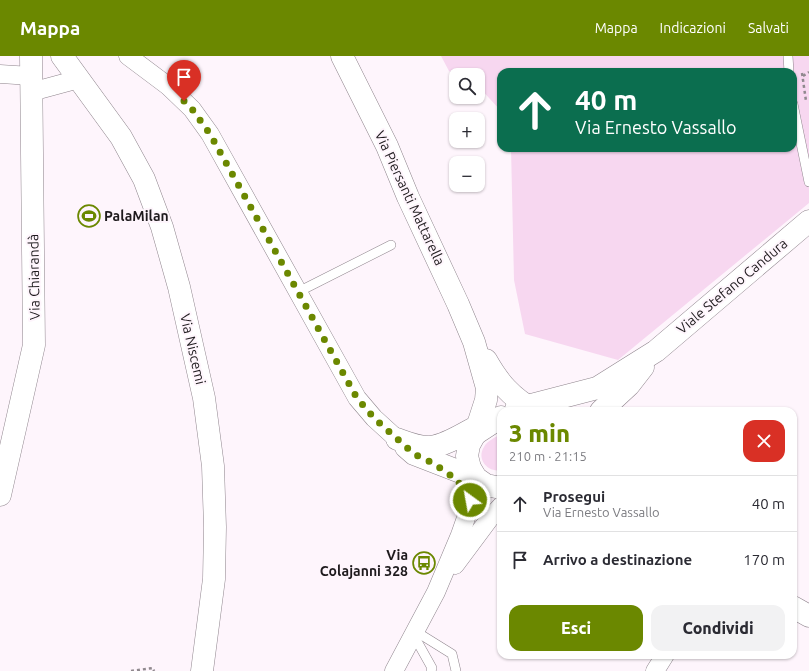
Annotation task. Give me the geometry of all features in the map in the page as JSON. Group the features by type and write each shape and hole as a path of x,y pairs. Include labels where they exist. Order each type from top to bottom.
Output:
{"street":[{"name":"Via Niscemi","path":"62,56 122,137 144,179 162,227 179,287 204,398 213,466 215,527 214,579 202,671"},
{"path":"128,56 168,86 192,109 210,134 357,398 374,418 414,454 433,463 472,474 486,485 497,490"},
{"name":"Via Piersanti Mattarella","path":"342,56 386,146 474,342"},
{"path":"0,74 79,79"},
{"name":"Via Chiarandà","path":"0,495 34,345 31,75"},
{"name":"Viale Stefano Candura","path":"656,350 809,221"},
{"path":"474,342 515,407"},
{"path":"394,671 436,592 460,535 470,500 472,474 467,456 469,445 477,430 486,400 487,388 474,342"},
{"path":"605,407 629,385 656,350"},
{"path":"534,407 597,388 656,350"},
{"path":"398,439 412,444 431,447 445,443 497,421"},
{"path":"433,463 457,480 470,500"},
{"path":"436,592 490,518 497,500"},
{"path":"797,609 809,616"},
{"path":"655,671 662,659"}],"lane":[{"path":"788,56 790,68"},
{"path":"797,124 809,182"},
{"path":"298,292 391,244"},
{"path":"414,632 432,668 430,671"},
{"path":"414,632 452,654 456,671"}],"path":[{"path":"802,71 807,107"},
{"path":"803,76 809,72"},
{"path":"131,671 153,668 154,671"}],"shaded area":[{"path":"441,56 809,56 809,203 618,360 525,334 514,280 511,152 797,152 797,68 497,68 497,107 485,94 485,68 449,68 449,71"},
{"path":"497,436 497,470 488,467 482,460 481,456 484,447"}],"place":[{"name":"PalaMilan","path":"89,216"},
{"name":"Via Colajanni 328","path":"424,563"}],"route":[{"path":"184,101 192,109 210,134 357,398 374,418 414,454 433,463 457,480 470,500"}]}
